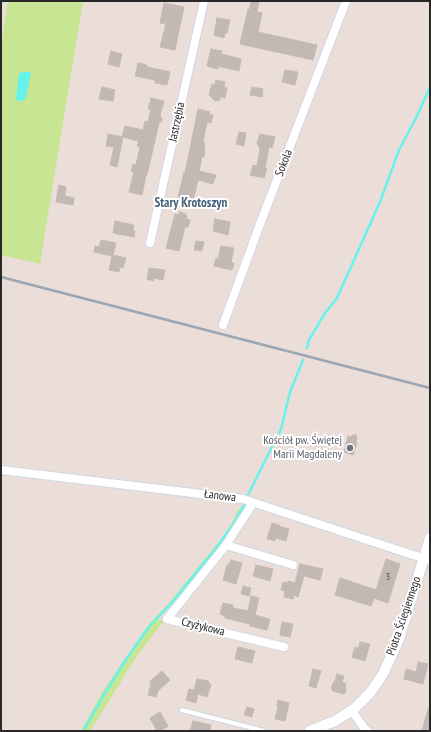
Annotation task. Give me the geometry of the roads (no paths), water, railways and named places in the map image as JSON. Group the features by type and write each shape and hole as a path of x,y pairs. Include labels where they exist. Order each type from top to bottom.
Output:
{"street":[{"name":"Jastrzębia","path":"150,244 204,1"},
{"name":"Sokola","path":"222,325 346,1"},
{"name":"Łanowa","path":"1,470 243,499 427,559"},
{"name":"Czyżykowa","path":"253,503 226,546 167,619 284,647"},
{"name":"Piotra Ściegiennego","path":"310,731 335,721 351,710 370,693 383,674 399,639 427,559 430,538"},
{"path":"226,546 293,565"},
{"path":"351,710 365,730 368,731"}],"lane":[{"path":"182,710 264,731"}],"water":[{"path":"22,72 31,73 25,100 18,101 16,99 19,74"}],"waterway":[{"path":"307,348 309,340 325,313 337,298 380,202 399,150 430,87"},
{"path":"248,495 281,429 290,392 303,360"},
{"path":"83,731 123,664 148,628 173,601 216,548 234,523 244,505"}],"railway":[{"path":"1,277 430,388"}],"place":[{"name":"Kościół pw. Świętej Marii Magdaleny","path":"350,448"}],"district":[{"name":"Stary Krotoszyn","path":"191,203"}]}
